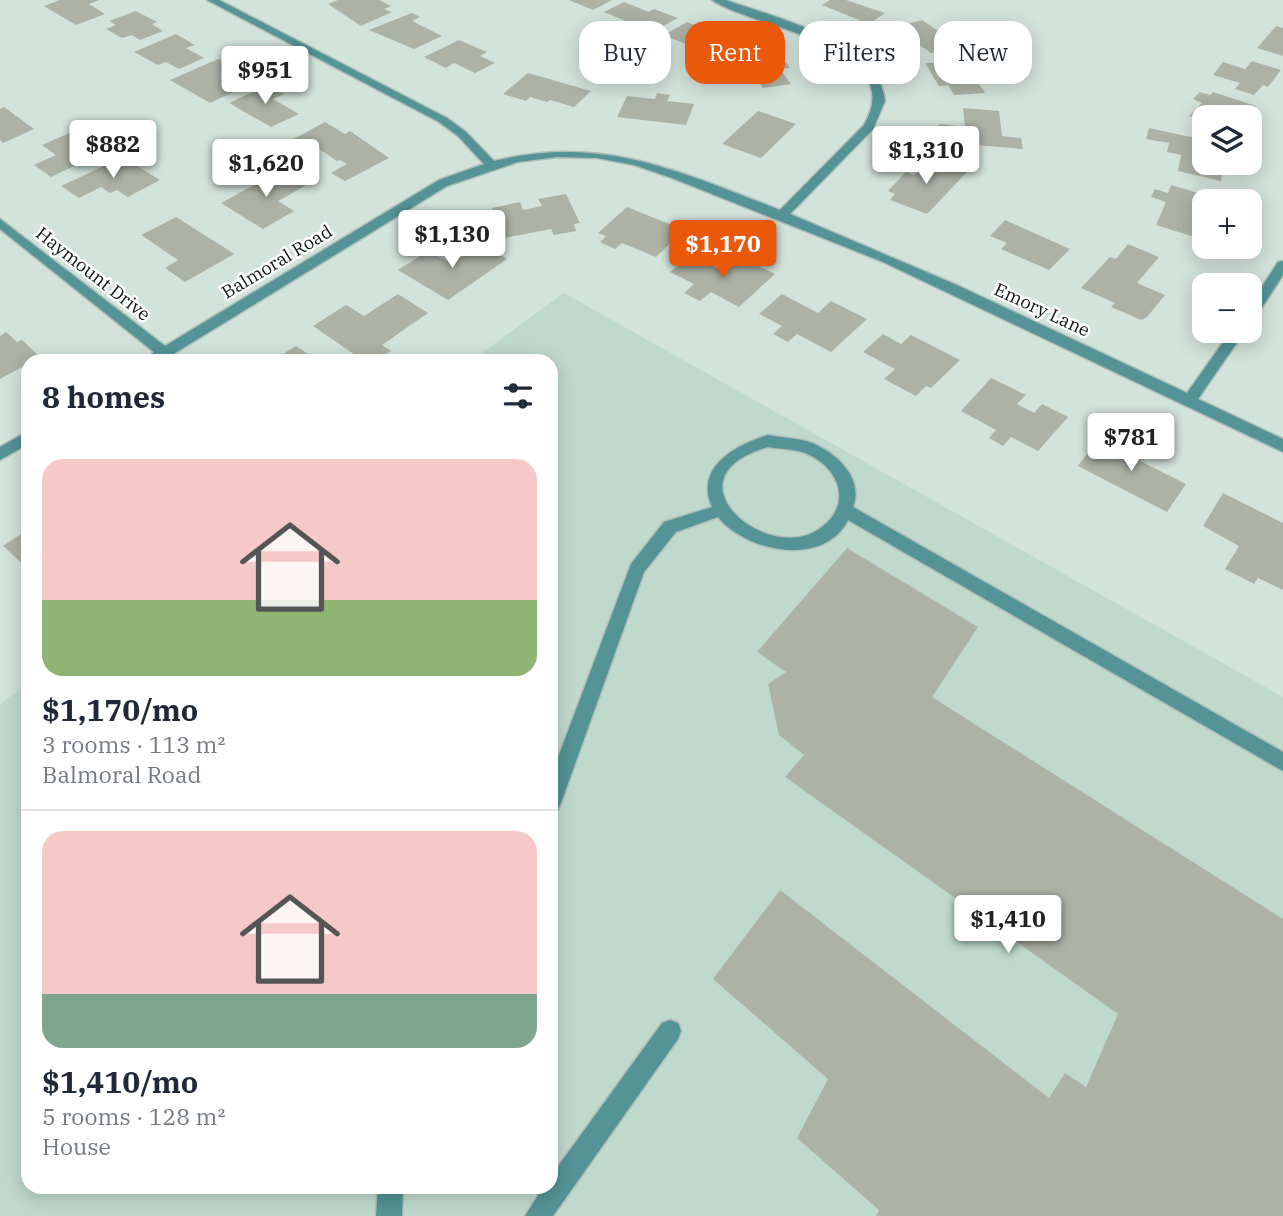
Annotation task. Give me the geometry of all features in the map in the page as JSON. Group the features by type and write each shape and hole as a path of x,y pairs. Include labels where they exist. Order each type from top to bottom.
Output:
{"street":[{"path":"212,0 443,120 468,139 491,164"},
{"path":"717,0 834,46 861,64 877,86 878,110 869,127 782,215"},
{"name":"Balmoral Road","path":"165,353 443,183 491,164 549,154 620,158 653,167 782,215"},
{"name":"Emory Lane","path":"782,215 894,261 1283,446"},
{"name":"Haymount Drive","path":"0,223 165,353"},
{"path":"1262,297 1283,265"},
{"path":"1189,401 1230,343"},
{"path":"0,454 21,440"},
{"path":"768,441 810,447 828,457 842,470 849,487 846,511 829,532 810,541 790,544 749,534 721,510 716,495 716,479 722,465 749,445 768,441"},
{"path":"558,784 637,569 670,527 721,510"},
{"path":"846,511 1283,762"},
{"path":"558,1188 670,1031"},
{"path":"389,1216 390,1194"},
{"path":"538,1216 554,1194"}],"shaded area":[{"path":"564,293 1283,697 1283,1216 0,1216 0,704 21,688 21,1194 558,1194 558,354 480,354"}],"building":[{"path":"60,0 99,0 89,4 105,14 76,25 44,6"},
{"path":"338,0 379,0 391,6 384,9 392,12 361,26 328,4"},
{"path":"569,0 612,0 593,10"},
{"path":"830,0 846,0 885,13 873,21 862,21 822,5"},
{"path":"624,2 649,12 654,9 678,18 671,22 626,21 604,12"},
{"path":"136,11 157,22 152,24 163,31 140,40 132,35 122,38 106,29 116,25 109,21"},
{"path":"412,13 420,17 412,21 442,36 414,49 369,30"},
{"path":"922,20 934,28 934,52 920,45 918,21"},
{"path":"685,23 685,44 671,38 671,31"},
{"path":"1276,26 1283,28 1283,56 1257,48"},
{"path":"176,34 195,45 186,48 204,58 179,69 166,62 158,65 134,52"},
{"path":"459,40 487,52 480,56 495,63 475,73 454,63 446,68 424,57"},
{"path":"218,59 238,69 220,78 240,89 210,103 170,80"},
{"path":"1252,61 1281,70 1268,87 1263,85 1254,95 1235,89 1240,83 1213,75 1223,62 1245,69"},
{"path":"925,63 934,63 934,78"},
{"path":"528,73 591,91 574,107 530,97 526,101 503,94"},
{"path":"785,76 791,84 763,88 760,84 785,84"},
{"path":"938,84 979,84 985,93 954,95 948,85"},
{"path":"268,85 284,94 273,99 299,114 271,127 229,103"},
{"path":"1200,92 1210,95 1213,92 1253,105 1200,105 1202,103 1193,99"},
{"path":"657,93 670,95 667,101 694,104 686,125 617,117 627,96 655,99"},
{"path":"4,107 34,129 3,143 0,140 0,109"},
{"path":"963,108 999,111 1002,136 1021,138 1023,149 939,142 939,124 965,127"},
{"path":"758,111 796,124 761,158 722,144"},
{"path":"325,122 345,134 350,131 389,158 345,181 331,173 347,164 337,161 309,142 299,147 290,141"},
{"path":"92,123 123,143 51,177 34,165 56,155 42,145"},
{"path":"1149,128 1192,137 1192,174 1178,171 1181,155 1167,152 1169,143 1146,139"},
{"path":"123,157 160,180 128,197 117,190 110,193 101,187 79,198 61,186"},
{"path":"931,159 967,172 927,214 890,200 895,194 888,191 906,172 914,175"},
{"path":"284,169 310,183 278,201 294,211 263,229 221,203"},
{"path":"1195,175 1222,175 1221,181"},
{"path":"1171,185 1192,191 1192,236 1156,225 1166,202 1151,197 1155,189 1168,193"},
{"path":"566,194 580,223 574,224 576,231 554,235 551,229 504,238 492,208 520,202 523,210 542,206 538,199"},
{"path":"627,207 684,230 656,257 622,243 615,249 600,242 606,236 598,233"},
{"path":"176,217 234,254 185,282 165,268 178,260 141,235"},
{"path":"1005,220 1070,249 1049,270 1001,249 1007,243 990,236"},
{"path":"481,244 507,259 448,300 398,270 428,251 447,261 457,256 460,258"},
{"path":"1128,244 1159,257 1137,283 1165,295 1147,317 1141,320 1111,307 1115,303 1081,288 1110,257 1116,259"},
{"path":"691,256 726,272 742,258 775,274 739,307 711,292 700,301 684,293 694,284 670,272"},
{"path":"398,294 428,313 382,345 391,351 386,354 354,354 313,326 346,305 364,316"},
{"path":"782,294 818,313 831,301 867,319 831,352 797,334 788,342 773,334 782,326 759,314"},
{"path":"6,332 17,342 22,340 37,354 21,354 21,368 0,379 0,336"},
{"path":"883,334 901,344 911,335 960,360 931,388 926,386 916,396 884,379 895,369 863,352"},
{"path":"296,346 308,354 283,354"},
{"path":"991,378 1026,395 1017,404 1034,413 1042,404 1068,417 1038,451 1011,437 1003,446 989,438 996,430 961,411"},
{"path":"1102,434 1144,455 1140,461 1186,484 1167,512 1078,466"},
{"path":"1223,493 1283,523 1283,590 1258,578 1254,584 1225,569 1239,546 1203,526"},
{"path":"21,534 21,563 3,546"},
{"path":"847,548 978,627 932,697 1283,919 1283,1216 876,1216 879,1210 797,1138 828,1079 713,979 780,890 1049,1098 1065,1073 1086,1087 1118,1014 785,777 804,755 779,735 768,684 786,672 757,652"}]}
